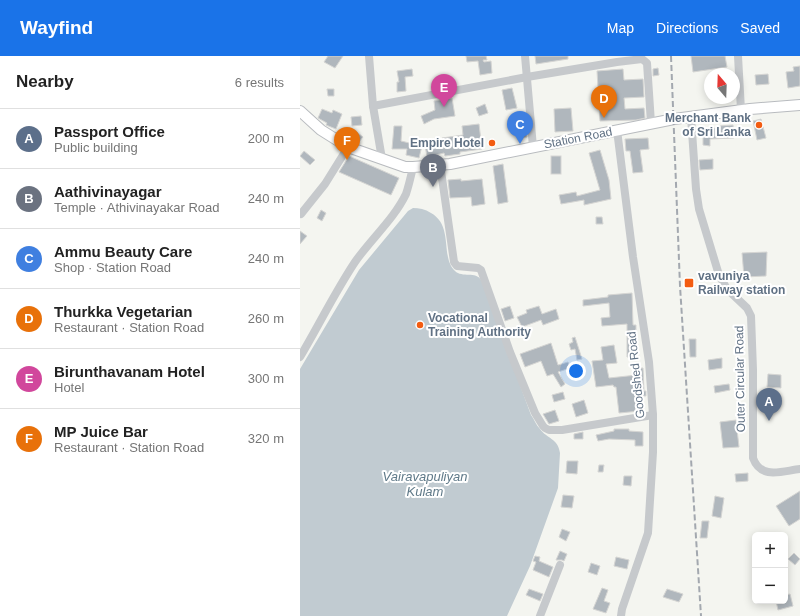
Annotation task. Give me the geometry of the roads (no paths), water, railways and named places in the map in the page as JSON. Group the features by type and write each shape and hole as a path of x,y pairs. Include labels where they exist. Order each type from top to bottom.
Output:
{"main road":[{"name":"Station Road","path":"300,111 320,130 348,147 405,167 413,167 440,164 533,147 651,123 741,110 800,105"}],"street":[{"path":"369,56 373,106 382,159"},
{"path":"525,56 533,147"},
{"path":"738,56 741,110"},
{"path":"373,106 527,77 642,59 647,60 651,123"},
{"name":"Outer Circular Road","path":"691,117 696,189 699,209 719,276 727,289 747,308 751,316 753,370 753,458 761,471 767,473 800,469"},
{"name":"Goodshed Road","path":"617,130 633,257 649,362 653,415 648,533 622,609 621,616"},
{"path":"301,214 325,184 348,147"},
{"path":"440,164 454,262 457,266 478,268 480,270 535,413 543,426 549,430 562,430 653,415"},
{"path":"300,357 341,284 356,261 396,210 406,194 411,180 413,167"},
{"path":"540,616 560,565"}],"water":[{"name":"Vairavapuliyan Kulam","path":"413,208 431,213 438,219 445,233 448,258 455,271 461,274 479,277 481,280 531,415 543,432 555,441 559,448 558,488 530,566 507,616 300,616 300,369 359,270 408,211"}],"railway":[{"path":"671,56 680,286 701,616"}],"place":[{"name":"Birunthavanam Hotel","path":"444,107"},
{"name":"Thurkka Vegetarian","path":"604,118"},
{"name":"Merchant Bank of Sri Lanka","path":"759,125"},
{"name":"Empire Hotel","path":"492,143"},
{"name":"Ammu Beauty Care","path":"520,144"},
{"name":"MP Juice Bar","path":"347,160"},
{"name":"Aathivinayagar","path":"433,187"},
{"name":"vavuniya Railway station","path":"689,283"},
{"name":"Vocational Training Authority","path":"420,325"},
{"name":"Passport Office","path":"769,421"}]}
